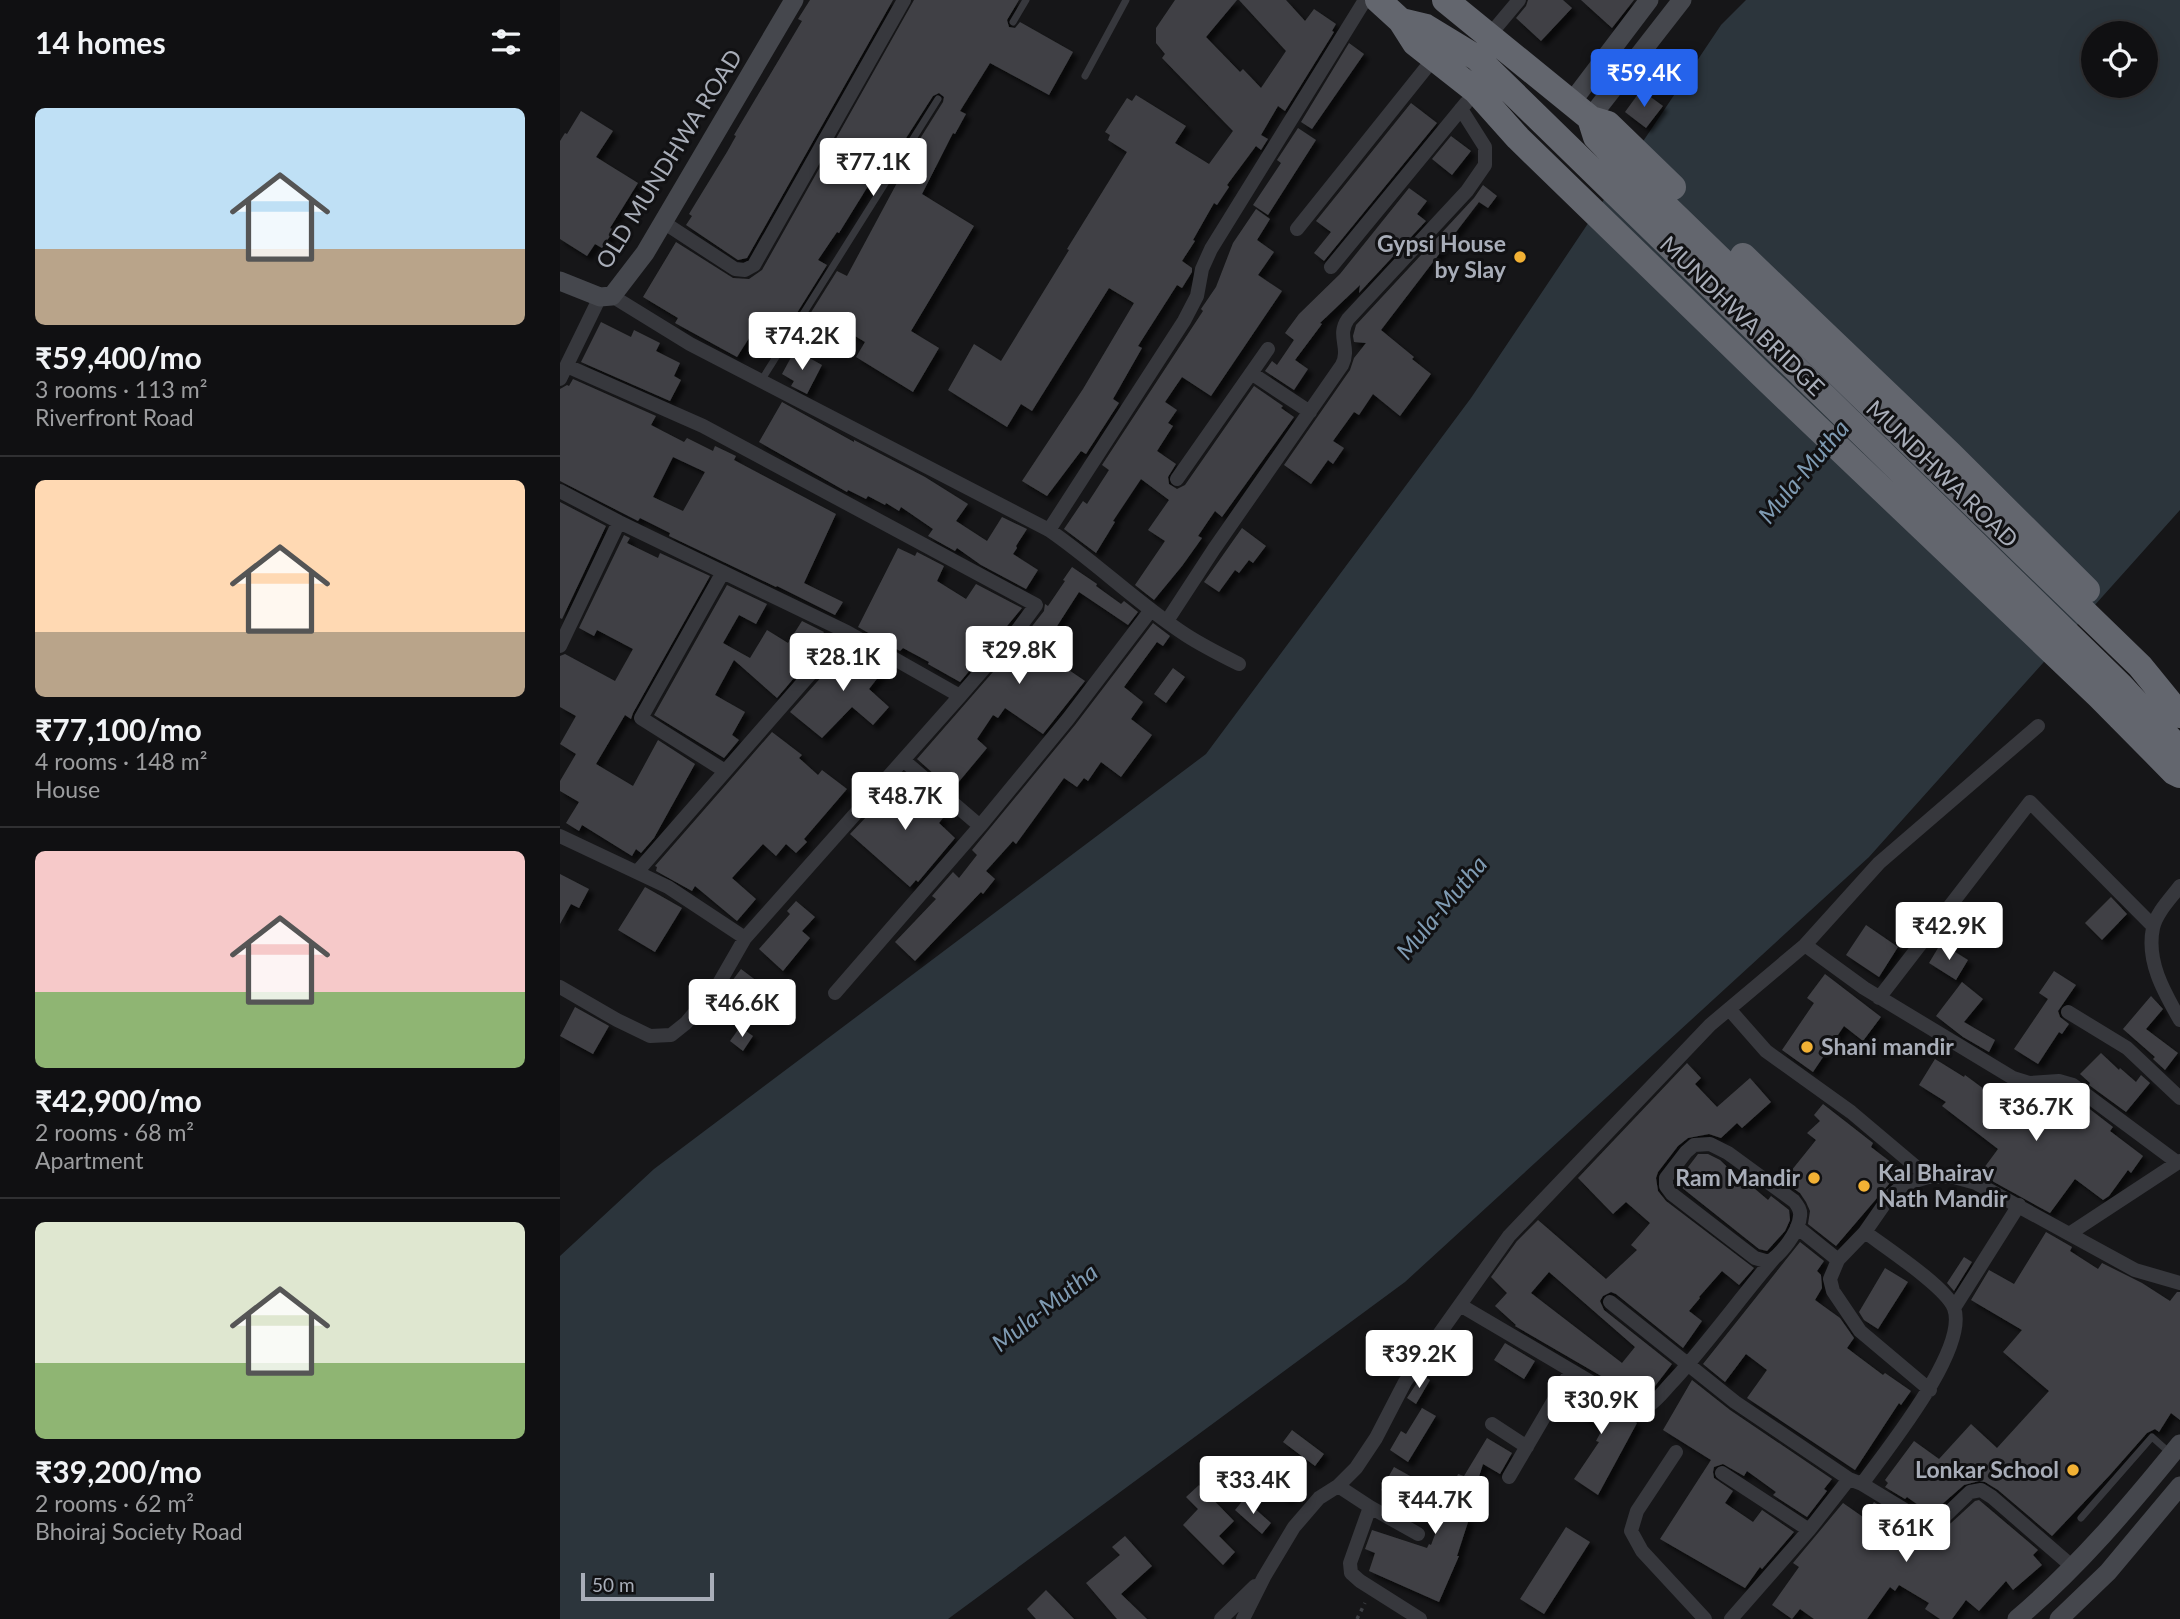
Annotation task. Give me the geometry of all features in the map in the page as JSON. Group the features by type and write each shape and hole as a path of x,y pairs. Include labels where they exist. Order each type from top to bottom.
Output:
{"highway":[{"path":"1378,0 1401,21 1415,43 1434,58 1469,100 1518,138 1763,376 2110,691 2180,750"},
{"name":"MUNDHWA ROAD","path":"1445,0 1580,111 1608,124 1628,157 2147,662"},
{"name":"MUNDHWA BRIDGE","path":"1401,21 1426,27 1477,58 2110,691"},
{"path":"2147,662 2180,689"},
{"path":"2147,662 2180,715"},
{"path":"2110,691 2174,772 2180,775"}],"street":[{"name":"OLD MUNDHWA ROAD","path":"560,281 606,297 645,253 794,0"},
{"path":"1049,530 1184,320 1197,296 1202,269 1211,249 1365,0"},
{"path":"1488,37 1519,0"},
{"path":"1580,111 1648,0"},
{"path":"1580,111 1682,0"},
{"path":"663,222 735,269 746,270 754,265 900,1"},
{"path":"1297,229 1434,58"},
{"path":"1331,267 1469,100"},
{"path":"1167,621 1346,357 1343,330 1349,319 1467,191 1485,165 1485,147 1469,100"},
{"path":"560,987 650,1036 671,1035 686,1023 718,985 745,938 960,696 1036,605 703,426 564,372 606,297 761,382 1049,530 1188,636 1239,664"},
{"path":"1177,479 1268,349"},
{"path":"1251,373 1310,412"},
{"path":"560,491 847,632 960,696"},
{"path":"560,646 619,522"},
{"path":"723,572 641,718 725,771"},
{"path":"835,993 980,826 1068,719 1152,610"},
{"path":"637,872 847,632"},
{"path":"1243,1619 1294,1527 1319,1498 1338,1486 1356,1468 1376,1438 1405,1382 1509,1236 1701,1034 1805,945 1879,863 2038,726"},
{"path":"903,760 980,826"},
{"path":"1879,998 2030,802 2153,926"},
{"path":"560,836 668,887 745,938"},
{"path":"2180,887 2153,926 2152,958 2165,995 2180,1020"},
{"path":"1805,945 1879,998 2013,1078 2029,1083 2059,1081 2073,1085 2179,1162 2069,1234"},
{"path":"718,985 762,1018"},
{"path":"1729,1009 1766,1051 1851,1112 1927,1177"},
{"path":"2067,1012 2127,1048 2180,1098"},
{"path":"1460,1305 1634,1408 1645,1408 1688,1365 1775,1258 1797,1227 1801,1214 1794,1200 1728,1153 1710,1144 1694,1145 1685,1152 1666,1178 1666,1186 1672,1194 1755,1258 1763,1262 1775,1258"},
{"path":"1930,1390 1860,1331 1833,1291 1830,1279 1838,1260 1865,1232 1890,1196 1905,1184 1927,1177 1954,1177 1976,1183 2135,1270 2180,1283"},
{"path":"1954,1308 2019,1205"},
{"path":"1797,1227 1838,1260"},
{"path":"1731,1619 1855,1482 1930,1390 1955,1329 1954,1308 1942,1291 1865,1232"},
{"path":"1610,1303 1735,1402 1855,1482 1923,1521 1934,1523 1970,1492 1981,1490 2074,1568"},
{"path":"1509,1477 1571,1371"},
{"path":"1492,1424 1527,1447"},
{"path":"2017,1619 2074,1568 2176,1449"},
{"path":"1676,1452 1637,1511 1631,1531 1642,1551 1705,1619"},
{"path":"1722,1473 1809,1530"},
{"path":"1338,1486 1419,1534"},
{"path":"2059,1619 2108,1572 2180,1486"},
{"path":"1370,1507 1350,1563 1351,1573 1420,1619"},
{"path":"1221,1619 1264,1577"}],"lane":[{"path":"1013,22 1026,0"},
{"path":"1085,76 1126,0"},
{"path":"761,382 937,99"},
{"path":"2081,1518 2152,1437 2176,1449"}],"water":[{"name":"Mula-Mutha","path":"1746,0 2180,0 2180,510 1869,857 1405,1282 948,1619 560,1619 560,1256 654,1169 1206,754 1471,398 1721,25"}],"building":[{"path":"810,0 893,0 747,258 738,260 686,225 692,216 689,214 802,21 798,19"},
{"path":"914,0 1019,0 1007,20 1009,27 1015,28 1020,22 1073,52 1049,95 990,63 960,111 966,114 955,134 953,133 922,194 974,226 911,331 939,348 913,392 856,357 865,342 840,327 835,337 805,322 837,271 847,276 905,168 903,166 943,102 944,97 939,93 933,96 892,160 886,157 839,233 837,232 818,260 827,265 795,316 790,314 783,325 765,313 737,357 675,323 678,318 643,297 676,242 733,278 749,279 762,270"},
{"path":"1175,0 1237,0 1206,37 1240,72 1243,69 1261,88 1286,51 1239,0 1286,0 1305,21 1314,9 1336,24 1332,31 1334,32 1285,111 1278,106 1261,135 1268,139 1261,150 1256,146 1227,185 1229,187 1217,205 1214,203 1182,261 1192,268 1192,272 1182,288 1177,285 1138,346 1142,348 1113,399 1119,403 1086,454 1081,451 1047,496 1022,481 1083,389 1134,303 1109,288 1032,411 1021,404 1007,427 948,390 974,344 1001,361 1127,152 1108,140 1110,135 1105,132 1127,98 1132,101 1136,95 1186,126 1175,143 1209,164 1233,131 1162,58 1165,54 1156,43 1156,28"},
{"path":"1528,0 1563,0 1572,8 1541,41 1516,18"},
{"path":"1581,0 1634,0 1612,28"},
{"path":"1349,43 1364,54 1312,129 1301,122"},
{"path":"1641,90 1663,106 1646,128 1625,112"},
{"path":"1411,103 1437,123 1324,261 1314,253 1331,232 1316,221"},
{"path":"581,111 613,131 596,157 638,183 610,228 614,230 602,248 595,244 587,256 560,239 560,141"},
{"path":"1298,128 1316,140 1268,215 1253,205 1281,163 1277,160"},
{"path":"1451,136 1471,151 1452,175 1432,159"},
{"path":"1483,185 1497,196 1488,208 1479,202 1381,330 1431,374 1400,416 1373,394 1359,415 1354,412 1333,441 1344,448 1333,464 1328,460 1311,484 1284,465 1366,343 1354,342 1356,325"},
{"path":"1409,188 1427,201 1417,214 1426,221 1359,293 1360,285 1320,323 1322,324 1295,360 1308,369 1294,390 1265,371 1272,361 1277,365 1294,340 1285,333 1299,314 1340,274"},
{"path":"1256,209 1270,219 1257,240 1274,252 1258,275 1282,291 1211,396 1182,377 1165,402 1177,410 1168,423 1173,426 1157,451 1176,464 1168,477 1169,484 1177,489 1185,485 1254,386 1294,417 1222,517 1215,511 1198,536 1202,538 1154,600 1135,585 1165,541 1148,530 1169,500 1141,479 1113,521 1115,522 1096,553 1064,529 1083,501 1087,504 1109,470 1102,465 1203,311 1201,309 1216,287 1233,243"},
{"path":"601,322 631,337 634,330 660,343 656,351 680,363 674,376 681,380 670,401 581,362"},
{"path":"795,350 822,365 807,394 791,386 794,381 782,374"},
{"path":"573,379 656,416 651,425 684,442 687,438 713,451 715,446 736,456 734,460 836,514 804,583 843,602 835,615 560,481 560,389 569,386","holes":["673,457 705,472 683,511 653,497"]},
{"path":"782,402 925,477 968,504 956,521 987,541 1002,517 1027,529 1013,554 1038,570 1026,589 981,565 957,548 955,551 928,536 933,529 901,507 899,511 868,496 866,499 848,490 847,492 759,442"},
{"path":"560,502 606,526 562,619 560,618"},
{"path":"1242,528 1266,546 1253,563 1249,560 1239,573 1235,570 1219,592 1204,582"},
{"path":"624,535 630,538 627,543 658,558 660,553 710,576 631,719 625,715 596,764 633,786 658,740 695,764 654,838 641,853 636,849 632,856 582,825 579,831 566,823 579,802 560,791 560,781 576,754 560,744 576,716 560,707 560,656 565,654 615,681 633,649 597,630 594,636 579,628"},
{"path":"898,548 915,556 917,552 944,566 937,581 966,599 976,584 1022,608 960,682 928,664 929,662 903,648 900,651 858,627"},
{"path":"1072,567 1121,604 1124,601 1138,612 1128,625 1079,592 1050,637 1054,639 1044,653 1085,681 1043,734 1005,708 998,718 993,715 977,739 987,748 952,790 917,759 1026,634 1044,611 1045,604 1048,606"},
{"path":"727,585 767,604 756,624 739,615 723,643 750,658 767,630 788,643 802,621 824,632 812,650 816,652 777,698 734,660 715,695 745,712 732,735 739,740 724,758 654,715"},
{"path":"1153,623 1170,636 1163,646 1157,642 1124,687 1143,702 1131,719 1152,735 1121,777 1101,762 1088,781 1084,778 1077,787 1064,778 1016,844 1013,841 986,871 995,879 983,894 981,892 915,961 895,942 936,899 932,896 953,872 959,878 977,855 972,850 1075,725"},
{"path":"850,645 887,666 869,689 889,707 873,725 852,707 822,738 790,712"},
{"path":"1173,668 1185,677 1166,703 1154,694"},
{"path":"772,732 802,755 799,758 818,775 822,770 847,789 804,839 807,842 796,853 786,844 776,856 763,844 732,878 756,899 737,921 695,886 692,891 656,871 655,866"},
{"path":"906,775 939,804 933,810 943,818 939,823 955,838 918,882 916,880 910,887 850,834"},
{"path":"560,874 589,889 579,908 571,904 560,924"},
{"path":"645,887 682,908 655,952 618,930"},
{"path":"2111,897 2127,914 2102,940 2085,923"},
{"path":"796,901 815,917 802,931 810,938 783,971 759,949 790,914 787,911"},
{"path":"1866,925 1898,947 1879,977 1846,955"},
{"path":"1941,943 1968,960 1956,980 1929,963"},
{"path":"741,969 766,988 757,1000 732,981"},
{"path":"2054,971 2076,985 2058,1011 2060,1017 2069,1024 2062,1034 2059,1032 2038,1064 2014,1049 2048,999 2039,993"},
{"path":"1825,974 1881,1017 1863,1041 1844,1026 1813,1072 1782,1050 1814,1003 1807,998"},
{"path":"1962,982 1983,999 1964,1022 1995,1040 1989,1052 1963,1037 1936,1016"},
{"path":"766,995 786,1010 777,1021 759,1004"},
{"path":"2151,996 2163,1009 2146,1029 2178,1053 2165,1070 2153,1059 2155,1057 2123,1029"},
{"path":"575,1007 609,1026 593,1054 560,1036"},
{"path":"740,1027 753,1036 743,1051 730,1041"},
{"path":"2101,1053 2136,1082 2141,1075 2150,1083 2126,1112 2089,1085 2080,1074"},
{"path":"1935,1059 1964,1077 1965,1075 2019,1115 2028,1104 2058,1127 2078,1100 2113,1127 2110,1131 2143,1156 2131,1173 2128,1170 2103,1200 2075,1179 2050,1213 1981,1172 1998,1149 1942,1106 1946,1102 1919,1085"},
{"path":"1687,1063 1701,1078 1695,1084 1717,1107 1750,1078 1771,1102 1742,1128 1737,1123 1721,1138 1709,1134 1688,1138 1678,1146 1656,1178 1658,1191 1666,1201 1754,1268 1739,1285 1722,1271 1689,1311 1702,1321 1683,1348 1616,1294 1611,1292 1600,1301 1604,1310 1672,1364 1643,1398 1515,1326 1495,1306 1507,1293 1491,1277 1517,1241 1538,1220 1606,1279 1637,1250 1631,1245 1650,1223 1626,1202 1613,1214 1578,1178","holes":["1549,1272 1635,1347 1622,1363 1531,1293"]},
{"path":"1823,1104 1873,1143 1871,1147 1901,1170 1836,1246 1808,1224 1810,1211 1806,1202 1800,1193 1783,1181 1816,1140 1807,1133 1820,1121 1814,1115"},
{"path":"1698,1154 1708,1154 1720,1160 1746,1185 1748,1183 1768,1200 1771,1196 1789,1210 1790,1220 1785,1231 1767,1251 1759,1249 1676,1183"},
{"path":"2046,1232 2072,1247 2070,1251 2098,1269 2102,1263 2170,1301 2180,1292 2180,1420 2171,1413 2159,1432 2155,1429 2147,1433 2052,1536 1985,1482 1964,1485 1932,1513 1885,1487 1888,1483 1885,1480 1914,1441 1939,1459 1971,1424 1997,1448 2049,1391 2003,1352 2022,1330 1971,1300 1989,1270 2014,1284"},
{"path":"1800,1242 1824,1261 1817,1271 1821,1275 1822,1288 1815,1300 1840,1318 1854,1338 1847,1348 1883,1375 1885,1373 1911,1391 1901,1405 1899,1403 1855,1470 1747,1398 1767,1370 1746,1354 1725,1382 1703,1364"},
{"path":"1964,1257 1972,1262 1954,1291 1947,1283"},
{"path":"1885,1268 1908,1282 1878,1329 1864,1320 1859,1312"},
{"path":"1505,1343 1535,1361 1524,1379 1494,1360"},
{"path":"1422,1375 1430,1380 1416,1404 1407,1398"},
{"path":"1692,1380 1730,1410 1832,1479 1824,1489 1827,1491 1807,1517 1773,1495 1776,1492 1747,1471 1744,1476 1723,1464 1714,1467 1714,1478 1733,1491 1725,1503 1753,1522 1762,1510 1794,1532 1762,1569 1760,1567 1745,1588 1660,1539 1711,1460 1663,1430"},
{"path":"1575,1384 1634,1417 1632,1420 1637,1423 1598,1495 1574,1479 1599,1442 1596,1441 1603,1428 1562,1405"},
{"path":"1422,1408 1436,1416 1408,1462 1390,1450 1401,1431 1406,1434"},
{"path":"1292,1430 1324,1454 1315,1466 1283,1442"},
{"path":"1487,1438 1512,1453 1500,1474 1483,1464 1466,1518 1469,1519 1459,1556 1439,1602 1369,1571 1375,1553 1365,1549 1372,1530 1427,1548 1431,1545 1458,1474 1464,1476"},
{"path":"1394,1467 1428,1486 1414,1509 1381,1490"},
{"path":"1269,1468 1296,1489 1287,1500 1260,1480"},
{"path":"1199,1485 1234,1521 1219,1536 1235,1552 1223,1565 1183,1525 1198,1509 1186,1497"},
{"path":"1244,1499 1271,1523 1262,1534 1235,1510"},
{"path":"1979,1500 2038,1550 2033,1555 2042,1565 2013,1590 2006,1581 1979,1611 1966,1600 1952,1619 1940,1619 1925,1609 1929,1603 1899,1585 1895,1591 1890,1587 1867,1619 1814,1619 1800,1609 1792,1619 1772,1605 1799,1567 1793,1563 1843,1503 1863,1517 1874,1502 1894,1515 1890,1520 1913,1535 1918,1529 1939,1531"},
{"path":"1566,1527 1590,1542 1544,1614 1520,1599"},
{"path":"1125,1536 1152,1566 1121,1594 1147,1619 1117,1619 1086,1583 1120,1555 1112,1547"},
{"path":"1046,1590 1074,1619 1036,1619 1027,1609"}],"place":[{"name":"Gypsi House by Slay","path":"1520,257"},
{"name":"Shani mandir","path":"1807,1047"},
{"name":"Ram Mandir","path":"1814,1178"},
{"name":"Kal Bhairav Nath Mandir","path":"1864,1186"},
{"name":"Lonkar School","path":"2073,1470"}]}
